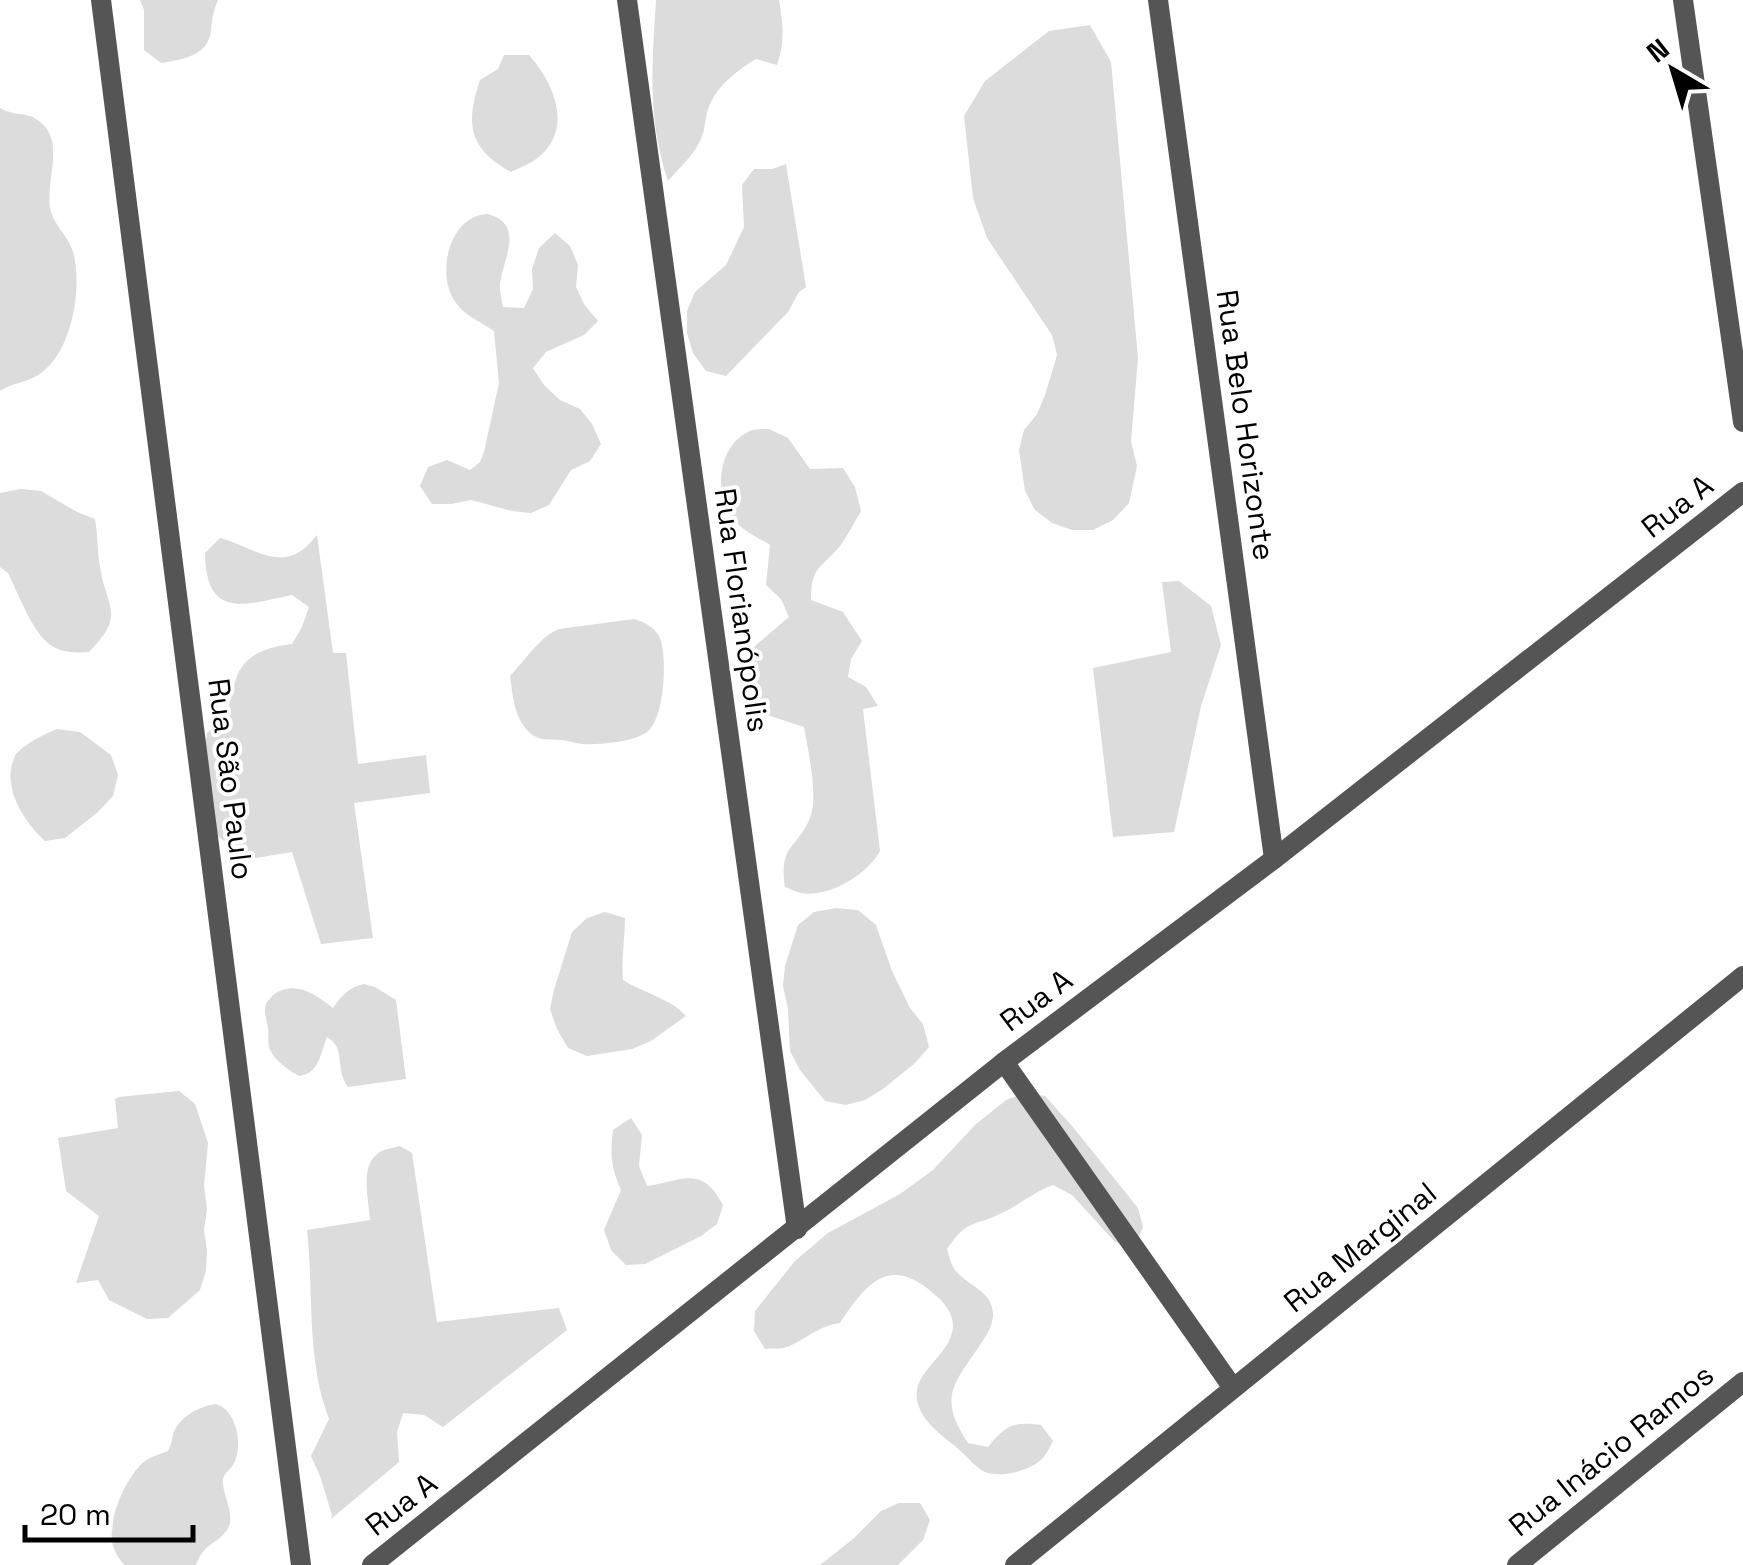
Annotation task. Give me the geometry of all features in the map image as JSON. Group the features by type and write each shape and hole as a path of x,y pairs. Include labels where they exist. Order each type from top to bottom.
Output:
{"street":[{"name":"Rua São Paulo","path":"102,0 302,1565"},
{"name":"Rua Florianópolis","path":"627,0 797,1229"},
{"name":"Rua Belo Horizonte","path":"1158,0 1274,859"},
{"path":"1684,0 1743,422"},
{"name":"Rua A","path":"372,1565 1004,1062 1274,859 1743,492"},
{"name":"Rua Marginal","path":"1014,1565 1743,976"},
{"path":"1004,1062 1233,1388"},
{"name":"Rua Inácio Ramos","path":"1517,1565 1743,1382"}],"shaded area":[{"path":"140,0 218,0 205,46 192,55 161,63 144,50 144,10"},
{"path":"656,0 779,0 782,25 777,65 756,59 724,84 710,104 696,148 668,181 654,113"},
{"path":"1090,25 1111,62 1138,358 1131,441 1137,466 1129,503 1113,520 1093,530 1072,530 1052,523 1035,510 1025,491 1019,450 1024,430 1045,395 1057,355 1052,335 987,238 973,198 964,116 985,81 1049,31"},
{"path":"504,55 529,55 551,88 557,113 557,126 546,150 511,172 486,154 472,122 480,80 498,69"},
{"path":"0,108 36,119 51,138 51,212 71,247 77,282 67,334 52,363 36,376 0,391"},
{"path":"786,164 806,287 788,312 726,376 706,371 693,353 687,333 687,311 695,292 726,265 744,227 742,185 754,169"},
{"path":"487,214 506,225 509,233 500,283 503,307 524,308 533,289 532,269 539,248 555,233 570,246 578,265 576,287 598,321 584,335 546,352 533,368 560,400 580,409 601,444 590,461 571,470 549,505 531,513 471,500 432,504 420,486 428,467 447,460 470,470 484,452 499,383 494,331 456,303 447,278 447,263 449,249 463,225"},
{"path":"769,429 788,438 810,469 843,468 855,487 861,511 840,546 815,574 811,600 843,612 862,641 851,659 848,677 866,687 878,706 863,709 880,851 867,868 846,882 812,894 785,887 784,873 787,854 806,826 813,806 804,727 767,715 742,661 789,617 781,599 766,585 770,545 737,523 729,513 721,488 724,463 736,441 751,431"},
{"path":"41,491 95,519 111,620 89,652 63,651 49,644 31,621 8,573 0,567 0,493"},
{"path":"317,535 333,653 346,653 358,764 426,755 430,793 354,803 373,938 321,944 292,852 249,859 216,835 204,752 207,733 227,710 241,668 260,652 292,644 309,607 292,595 244,604 220,598 207,574 205,553 220,538 273,557 284,557 305,548"},
{"path":"1179,581 1211,606 1221,645 1201,706 1174,832 1113,837 1093,668 1171,652 1162,582"},
{"path":"634,619 657,633 662,644 661,700 648,731 626,740 589,744 540,738 530,733 517,714 510,676 533,650 559,629"},
{"path":"57,729 80,732 111,755 118,775 113,796 98,812 65,838 45,841 16,801 12,765 25,746"},
{"path":"858,910 876,925 892,971 910,1008 923,1024 929,1047 883,1089 846,1105 825,1101 800,1070 790,1051 783,986 798,925 814,912"},
{"path":"605,912 625,918 623,980 686,1016 651,1041 632,1049 587,1056 568,1048 550,1009 572,932 587,918"},
{"path":"364,984 396,1000 406,1079 348,1087 337,1047 327,1037 318,1062 306,1074 299,1076 275,1058 269,1047 265,1010 275,994 284,989 299,989 333,1008 346,993"},
{"path":"179,1091 195,1104 208,1143 204,1186 206,1271 200,1290 168,1318 147,1319 109,1300 98,1280 76,1283 99,1216 66,1191 58,1138 118,1128 115,1099 119,1097"},
{"path":"1025,1093 1045,1096 1073,1127 1138,1208 1143,1227 1135,1247 1115,1242 1072,1195 1053,1185 966,1228 947,1249 955,1270 980,1290 989,1301 993,1316 988,1332 956,1382 951,1403 959,1428 968,1443 988,1447 1005,1430 1023,1424 1041,1425 1053,1441 1036,1464 1013,1473 997,1474 976,1466 932,1426 919,1408 920,1380 946,1346 953,1326 944,1304 918,1282 905,1276 881,1278 860,1296 840,1323 783,1348 765,1349 754,1331 755,1311 795,1261 828,1233 900,1194 933,1170 975,1125 1006,1100"},
{"path":"631,1118 642,1135 639,1166 647,1186 681,1179 699,1180 715,1192 723,1205 717,1224 701,1236 645,1264 626,1265 611,1250 604,1230 621,1190 612,1160 613,1130"},
{"path":"400,1146 412,1153 437,1322 559,1308 567,1330 443,1427 424,1415 403,1413 397,1432 399,1462 331,1519 311,1456 329,1419 314,1349 307,1230 370,1220 368,1168 381,1151"},
{"path":"216,1404 234,1421 238,1439 236,1457 223,1481 230,1513 227,1530 207,1547 196,1565 124,1565 115,1551 112,1529 130,1478 145,1461 168,1451 176,1428 185,1418"},
{"path":"899,1503 920,1503 930,1520 923,1540 898,1565 820,1565 881,1511"}]}
